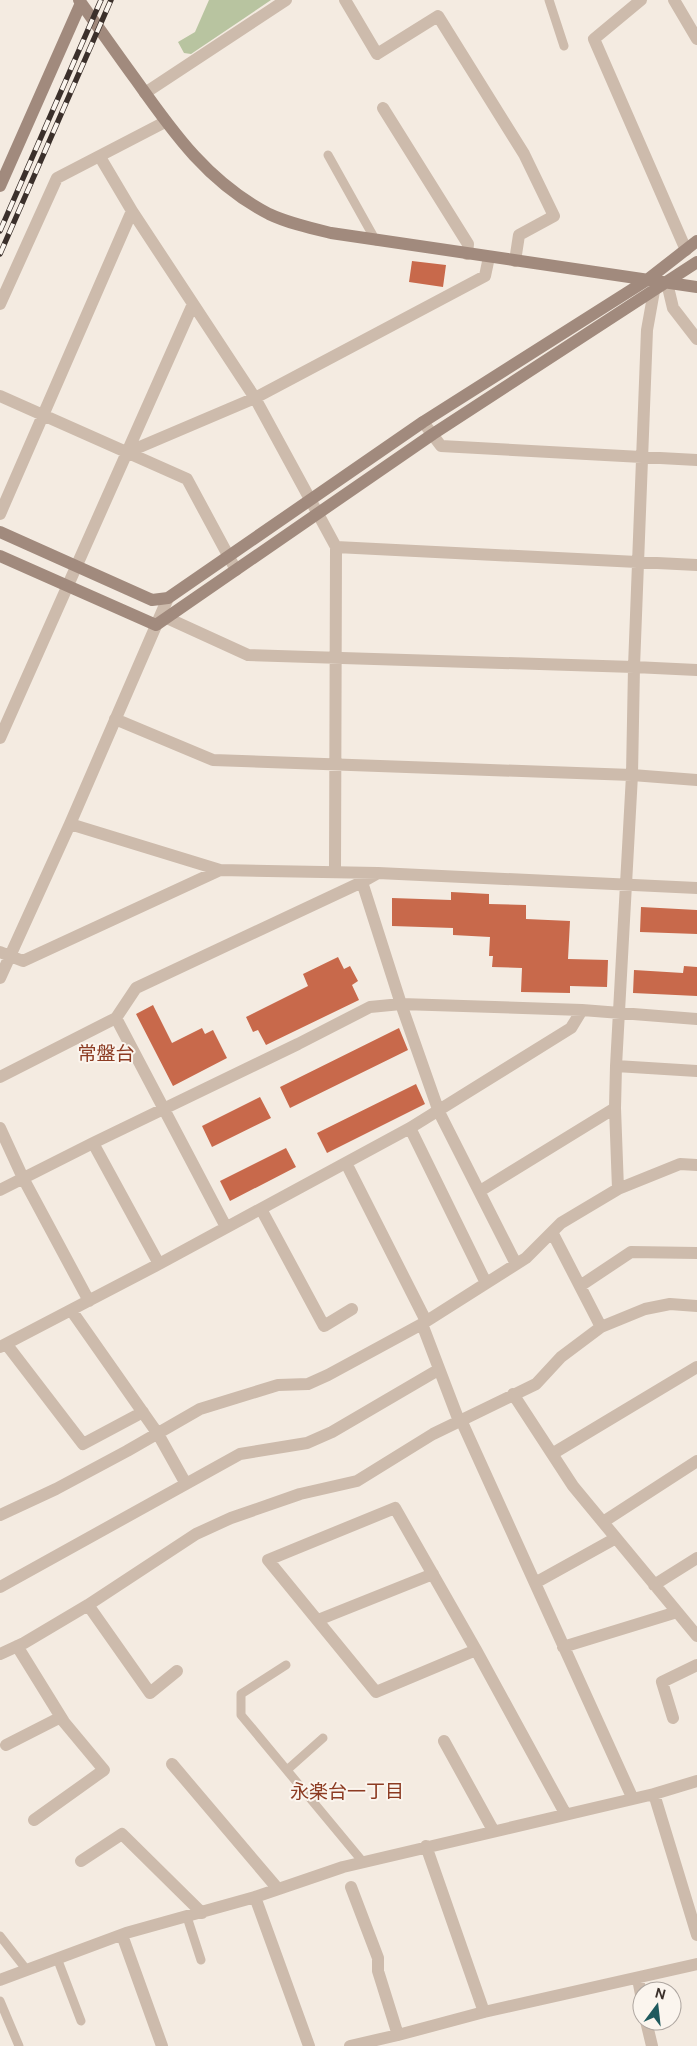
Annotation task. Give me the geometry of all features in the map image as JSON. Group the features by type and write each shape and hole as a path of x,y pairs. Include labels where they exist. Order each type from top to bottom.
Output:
{"street":[{"path":"145,93 286,0"},
{"path":"345,0 377,54 438,16 524,154 554,216 519,234 514,261"},
{"path":"641,0 594,39 686,250"},
{"path":"674,0 697,39"},
{"path":"80,2 165,122 189,152 216,178 243,198 270,214 298,225 330,234 514,261 650,286 667,283 697,287"},
{"path":"0,186 80,2"},
{"path":"383,108 468,244 467,254"},
{"path":"0,304 57,178 165,122"},
{"path":"100,157 132,211 255,398 336,547 335,872"},
{"path":"1,511 132,211"},
{"path":"156,625 650,286 697,241"},
{"path":"128,452 255,398 486,276 489,257"},
{"path":"667,283 697,262"},
{"path":"667,283 673,308 697,339"},
{"path":"0,532 152,600 168,598 422,422 650,286"},
{"path":"618,1189 615,1108 616,1066 632,775 634,667 650,286"},
{"path":"0,738 193,304"},
{"path":"0,396 187,479 236,570"},
{"path":"422,422 441,446 697,460"},
{"path":"336,547 697,565"},
{"path":"0,556 156,625"},
{"path":"0,978 5,954 70,824 168,598"},
{"path":"167,618 248,655 697,670"},
{"path":"115,718 213,760 632,775 697,780"},
{"path":"70,824 220,870 378,873 697,888"},
{"path":"5,954 23,961 220,870"},
{"path":"0,1077 116,1018 136,988 378,873"},
{"path":"362,882 401,1004 439,1112 516,1264"},
{"path":"0,1190 370,1007 401,1004 582,1010 697,1019"},
{"path":"143,1412 83,1444 2,1346 439,1112 571,1028 582,1010"},
{"path":"116,1018 226,1227"},
{"path":"616,1066 697,1071"},
{"path":"480,1191 615,1108"},
{"path":"0,1128 23,1178 88,1301"},
{"path":"410,1128 486,1283"},
{"path":"93,1143 158,1264"},
{"path":"346,1163 424,1322 438,1370 632,1797"},
{"path":"0,1515 56,1489 200,1409 278,1385 308,1384 328,1375 424,1322 526,1258 561,1224 618,1189 680,1164 697,1165"},
{"path":"261,1209 324,1326 352,1310"},
{"path":"552,1232 601,1328"},
{"path":"580,1286 630,1252 697,1253"},
{"path":"0,1654 88,1605 196,1534 231,1518 300,1494 357,1481 433,1434 536,1384 561,1357 601,1328 645,1309 670,1304 697,1306"},
{"path":"71,1310 158,1434 186,1484"},
{"path":"552,1454 697,1367"},
{"path":"0,1587 240,1454 307,1443 332,1432 438,1370"},
{"path":"513,1394 573,1486 697,1636"},
{"path":"603,1522 697,1461"},
{"path":"476,1650 376,1692 268,1560 395,1508 476,1650 565,1813"},
{"path":"535,1583 616,1538"},
{"path":"654,1584 697,1558"},
{"path":"318,1620 433,1574"},
{"path":"88,1605 150,1693 178,1671"},
{"path":"563,1648 677,1612"},
{"path":"17,1646 61,1717 104,1770 34,1820"},
{"path":"674,1718 662,1682 697,1665"},
{"path":"6,1745 61,1717"},
{"path":"444,1741 494,1830"},
{"path":"172,1764 278,1889"},
{"path":"0,1980 122,1935 254,1898 343,1866 632,1797 654,1794 697,1782"},
{"path":"654,1794 697,1936"},
{"path":"81,1861 122,1834 202,1913"},
{"path":"426,1846 484,2012"},
{"path":"351,1886 378,1958 378,1971 398,2035"},
{"path":"254,1898 310,2046"},
{"path":"122,1935 162,2046"},
{"path":"350,2046 484,2012 697,1964"},
{"path":"648,2031 652,2046"}],"lane":[{"path":"549,0 564,46"},
{"path":"328,155 376,241"},
{"path":"286,1665 241,1694 241,1715 363,1862"},
{"path":"287,1770 322,1738"},
{"path":"187,1917 201,1960"},
{"path":"0,1936 26,1969"},
{"path":"57,1958 81,2021"},
{"path":"0,2001 20,2046"}],"green space":[{"path":"209,0 271,0 191,54 184,53 178,42 195,32"}],"building":[{"path":"412,261 446,265 443,287 409,282"},
{"path":"451,892 489,894 489,904 526,905 526,919 570,921 568,959 608,960 607,987 570,986 570,993 521,992 522,968 492,967 493,956 489,956 490,937 453,935 453,928 392,926 392,898 451,900"},
{"path":"641,907 697,910 697,934 640,932"},
{"path":"338,957 344,969 350,966 358,981 352,985 359,1000 266,1045 258,1030 253,1032 246,1017 308,986 303,974"},
{"path":"684,966 697,967 697,996 633,993 634,970 683,973"},
{"path":"153,1005 172,1043 202,1028 205,1034 213,1030 227,1058 173,1086 136,1014"},
{"path":"399,1028 408,1050 290,1108 280,1087"},
{"path":"416,1084 425,1104 327,1153 317,1133"},
{"path":"260,1097 271,1118 212,1147 202,1126"},
{"path":"286,1148 296,1167 230,1201 220,1181"}],"railway":[{"path":"0,231 101,0"},
{"path":"0,254 111,0"}],"district":[{"name":"常盤台","path":"106,1053"},
{"name":"永楽台一丁目","path":"347,1791"}]}
